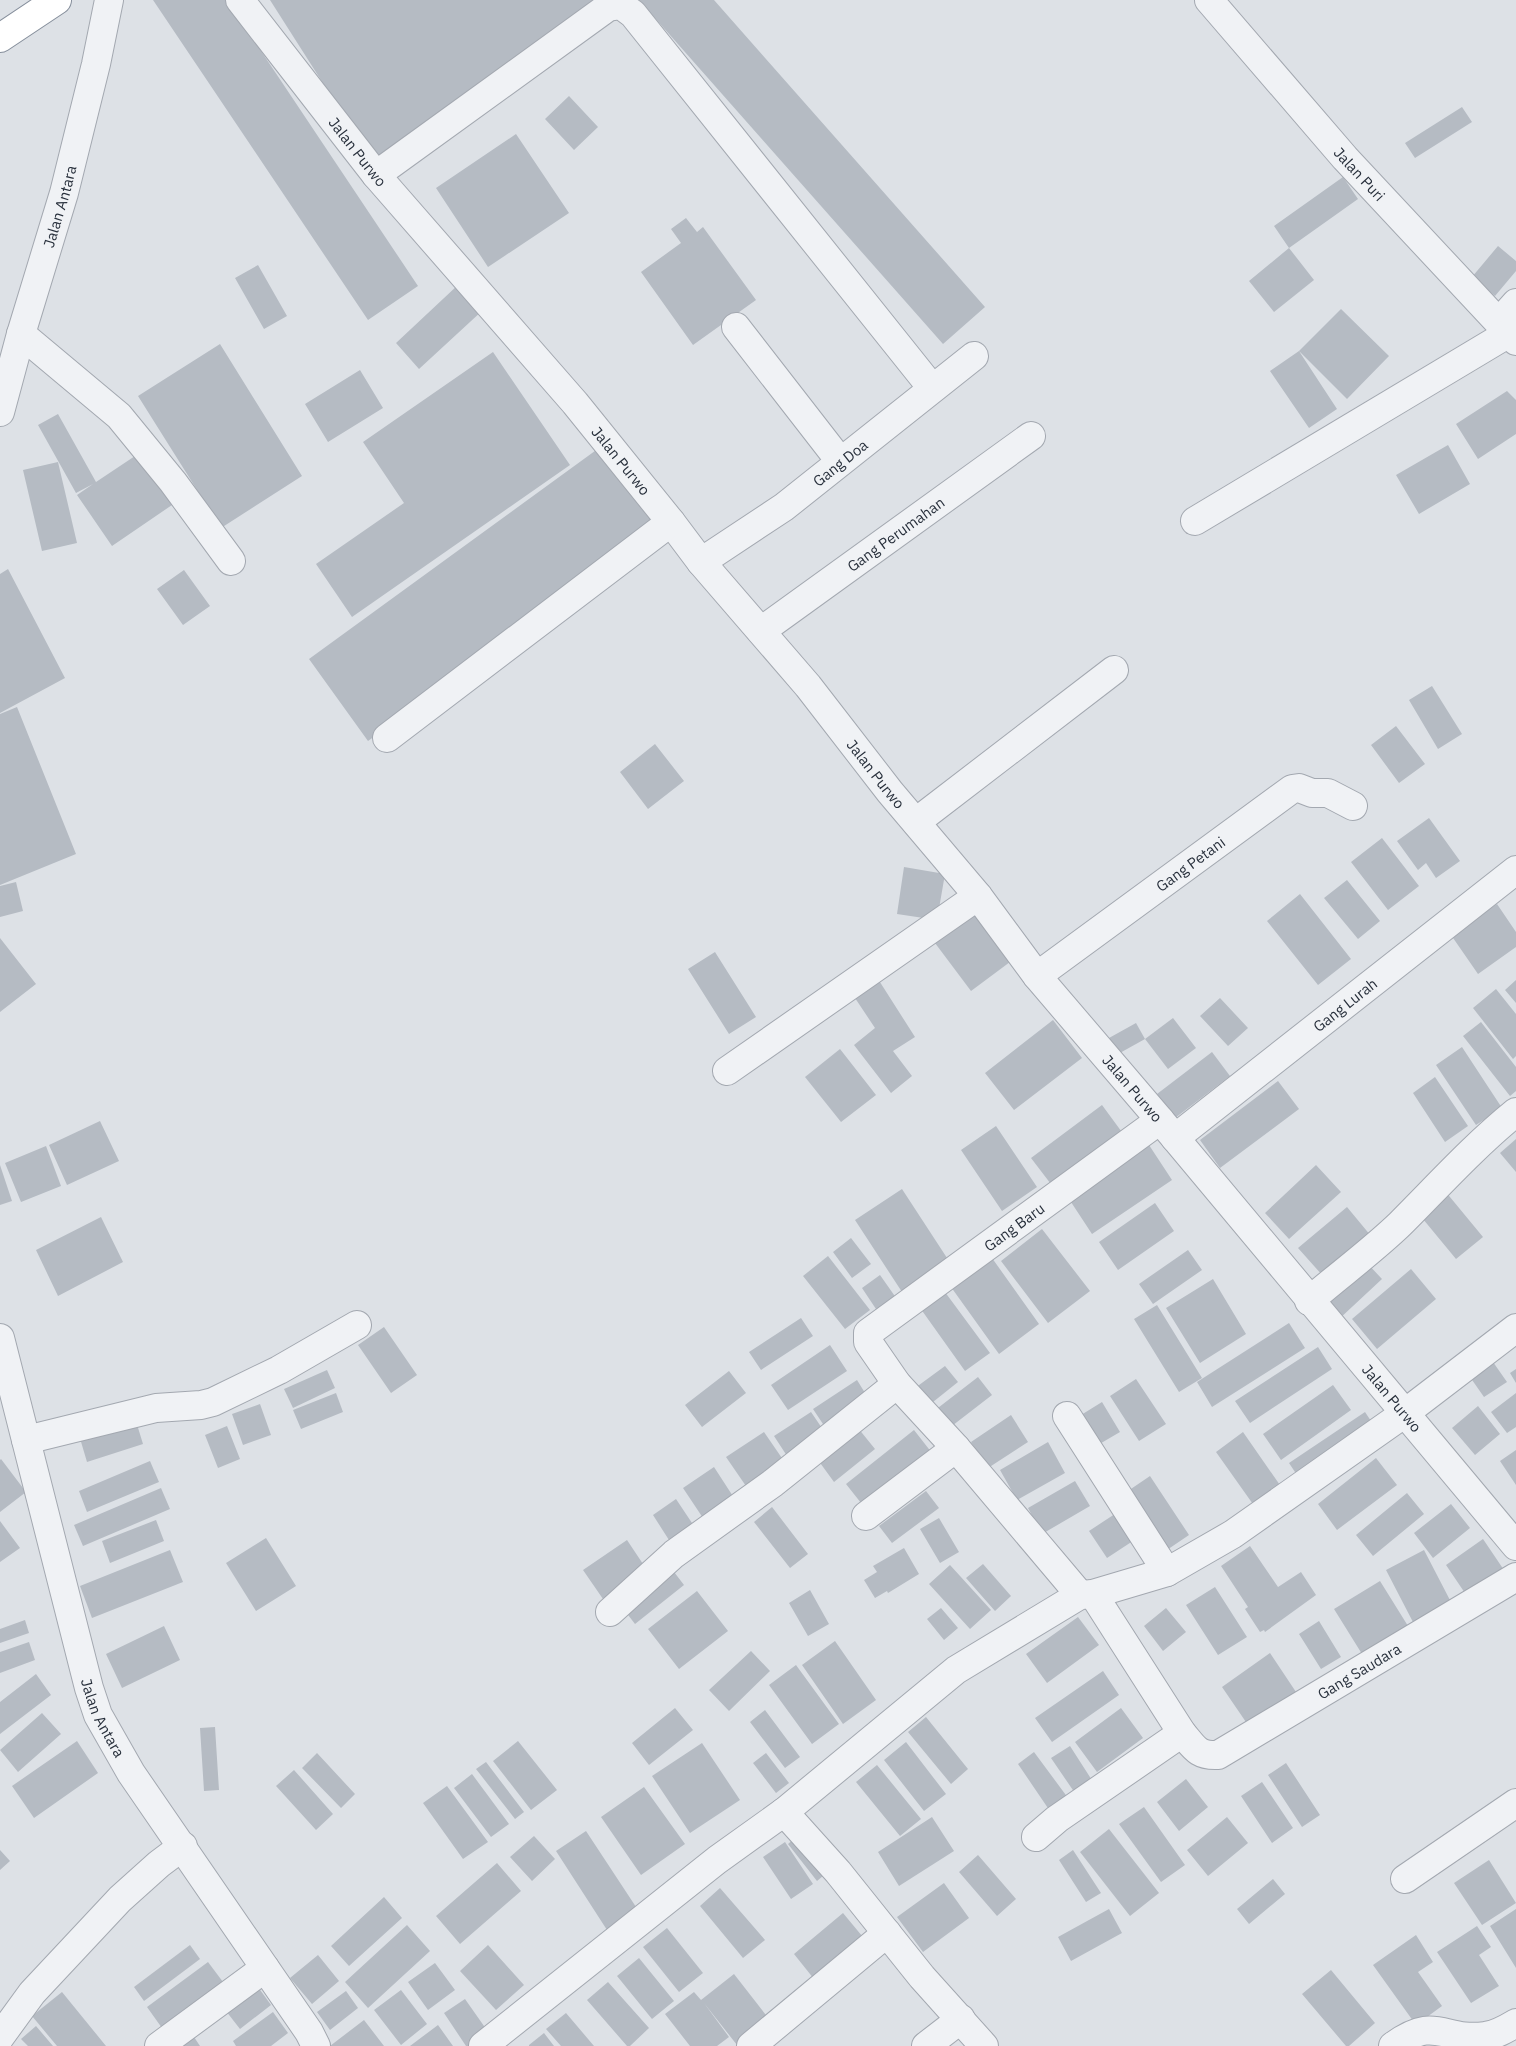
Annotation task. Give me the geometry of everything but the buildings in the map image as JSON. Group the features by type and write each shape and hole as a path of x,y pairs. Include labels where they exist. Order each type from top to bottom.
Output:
{"highway":[{"path":"0,38 57,0"}],"street":[{"name":"Jalan Antara","path":"0,412 20,334 64,193 96,64 109,0"},
{"name":"Jalan Purwo","path":"240,0 376,175 575,403 701,562 808,686 890,792 978,896 1036,976 1168,1129 1309,1301 1516,1546"},
{"name":"Jalan Puri","path":"1209,0 1346,158 1510,325"},
{"path":"376,175 608,7 621,5 633,14 932,388"},
{"path":"1195,521 1510,325"},
{"path":"736,327 840,461"},
{"path":"20,334 119,416 173,482 231,561"},
{"name":"Gang Doa","path":"701,562 784,507 974,356"},
{"name":"Gang Perumahan","path":"761,631 1031,436"},
{"path":"387,738 671,522"},
{"path":"916,822 1114,670"},
{"name":"Gang Petani","path":"1036,976 1292,789 1299,788 1312,793 1328,793 1353,806"},
{"name":"Gang Lurah","path":"1168,1129 1516,870"},
{"path":"727,1071 978,896"},
{"path":"1309,1301 1398,1226 1466,1157 1516,1112"},
{"name":"Gang Baru","path":"897,1384 870,1347 867,1338 868,1333 1168,1129"},
{"path":"15,1432 156,1408 201,1405 213,1402 278,1370 357,1325"},
{"path":"483,2046 717,1860 784,1812 956,1670 1086,1595 1167,1572 1233,1534 1405,1413 1516,1328"},
{"name":"Jalan Antara","path":"0,1338 15,1432 98,1715 132,1774 266,1968 309,2032 316,2046"},
{"path":"610,1612 674,1554 773,1483 897,1384 1086,1595 1182,1732 1057,1819 1036,1836"},
{"path":"1067,1416 1167,1572"},
{"path":"866,1516 956,1448"},
{"name":"Gang Saudara","path":"1182,1732 1199,1753 1218,1755 1516,1577"},
{"path":"1405,1879 1516,1803"},
{"path":"784,1812 838,1872 922,1976 984,2046"},
{"path":"0,2037 32,1993 120,1899 158,1864 183,1846"},
{"path":"751,2046 887,1933"},
{"path":"159,2046 266,1968"},
{"path":"926,2046 961,2019"},
{"path":"1393,2046 1412,2033 1429,2029 1466,2036 1484,2036 1496,2034 1516,2023"}]}
